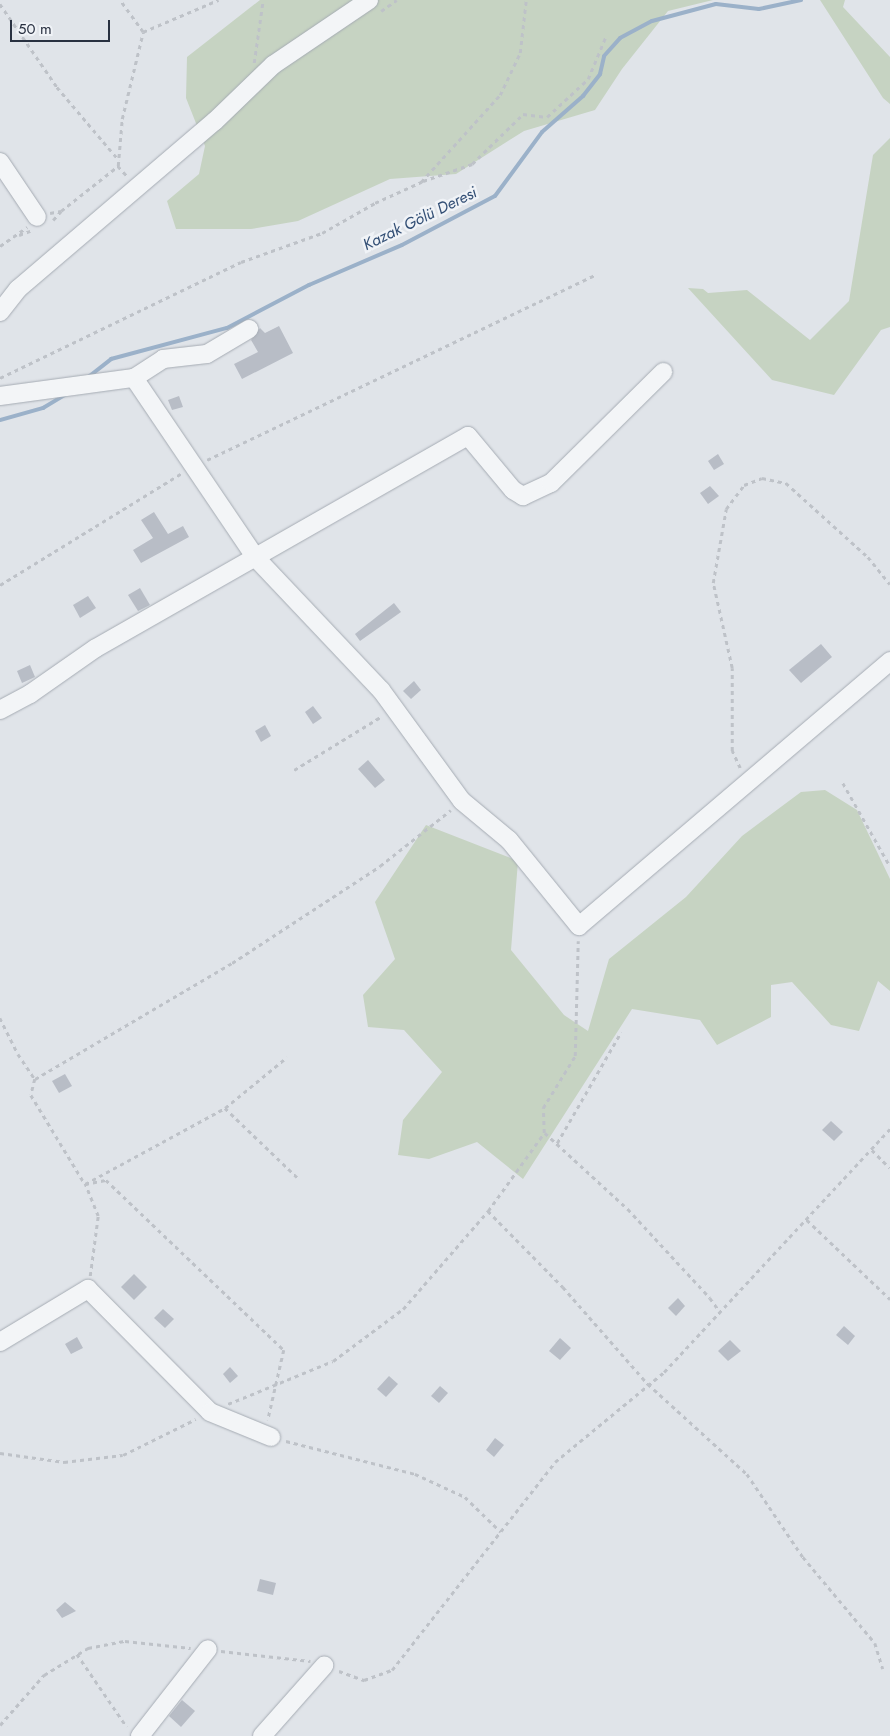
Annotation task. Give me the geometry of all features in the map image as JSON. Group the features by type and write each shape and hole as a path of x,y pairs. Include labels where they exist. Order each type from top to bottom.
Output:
{"street":[{"path":"0,312 18,289 215,121 273,65 369,0"},
{"path":"0,162 37,217"},
{"path":"0,396 134,378 163,359 208,354 249,328"},
{"path":"0,710 30,694 96,648 468,436 513,490 523,496 552,482 663,372"},
{"path":"134,378 256,558 395,706 462,802 509,840 579,926 890,661"},
{"path":"0,1342 88,1290 210,1412 271,1437"},
{"path":"134,1733 208,1649"},
{"path":"262,1736 324,1666"}],"path":[{"path":"0,246 18,235 37,217 60,211 118,166 122,119 143,32 120,0"},
{"path":"143,32 218,0"},
{"path":"250,87 263,0"},
{"path":"421,182 500,95 520,53 526,0"},
{"path":"0,4 57,87 119,160"},
{"path":"0,378 241,262 322,232 375,203 421,182 472,164 523,114 547,117 588,79 606,36"},
{"path":"118,166 136,187"},
{"path":"0,585 193,466 595,274"},
{"path":"747,783 732,751 732,668 713,582 726,509 744,485 762,478 786,483 868,557 890,584"},
{"path":"294,770 362,731 395,706"},
{"path":"843,783 890,866"},
{"path":"88,1290 98,1216 85,1184 31,1095 35,1078 232,963 380,866 462,802"},
{"path":"0,1453 64,1462 123,1455 210,1412 278,1382 333,1361 403,1309 488,1211 544,1133 543,1108 575,1056 579,926"},
{"path":"0,1018 18,1054 35,1078"},
{"path":"557,1143 621,1032"},
{"path":"85,1184 225,1108 287,1057"},
{"path":"225,1108 300,1179"},
{"path":"0,1725 44,1675 88,1648 125,1641 306,1660 364,1680 392,1670 555,1462 648,1384 720,1312 890,1129"},
{"path":"544,1133 628,1209 710,1298 720,1312"},
{"path":"872,1150 890,1168"},
{"path":"85,1184 106,1180 284,1350 278,1382 267,1422 271,1437 415,1474 465,1496 501,1532"},
{"path":"488,1211 563,1287 648,1384 747,1474 802,1557 875,1643 884,1669"},
{"path":"807,1220 890,1299"},
{"path":"77,1654 134,1733"}],"green space":[{"path":"260,0 713,0 668,11 622,69 595,110 524,131 456,174 390,179 298,221 251,229 176,229 167,201 199,174 205,146 186,98 187,57"},
{"path":"820,0 845,0 843,7 890,57 890,104 883,98"},
{"path":"890,138 890,327 881,330 834,395 772,380 688,288 703,289 708,293 747,290 810,340 849,301 873,155"},
{"path":"825,790 857,810 890,879 890,991 878,981 859,1031 831,1025 792,982 771,985 771,1017 717,1045 700,1020 632,1009 523,1179 477,1142 429,1159 398,1155 403,1120 442,1072 404,1030 368,1027 363,995 395,959 375,902 426,825 518,861 511,950 564,1015 588,1031 609,959 686,897 742,836 801,792"}],"building":[{"path":"279,326 293,353 242,379 234,364 258,352 251,340 260,328 265,333"},
{"path":"179,396 183,407 172,410 168,400"},
{"path":"718,454 724,464 714,470 708,461"},
{"path":"710,486 719,496 708,504 700,493"},
{"path":"154,512 168,534 183,526 189,537 141,563 133,550 153,538 141,520"},
{"path":"140,588 150,605 138,611 128,595"},
{"path":"88,596 96,608 80,618 73,605"},
{"path":"394,603 401,612 360,641 355,634"},
{"path":"821,644 832,657 801,683 789,670"},
{"path":"30,665 35,677 22,683 17,671"},
{"path":"414,681 421,690 411,699 403,691"},
{"path":"313,706 322,718 313,724 305,712"},
{"path":"265,725 271,736 261,742 255,731"},
{"path":"368,760 385,780 375,788 358,769"},
{"path":"65,1074 72,1086 59,1093 52,1081"},
{"path":"831,1121 843,1132 834,1141 822,1130"},
{"path":"134,1274 147,1287 134,1300 121,1287"},
{"path":"678,1298 685,1306 676,1316 668,1308"},
{"path":"163,1309 174,1319 165,1328 154,1318"},
{"path":"844,1326 855,1336 848,1345 836,1335"},
{"path":"77,1337 83,1348 71,1354 65,1344"},
{"path":"560,1338 571,1348 560,1360 549,1351"},
{"path":"730,1340 741,1351 728,1361 718,1351"},
{"path":"230,1367 238,1376 230,1383 223,1374"},
{"path":"389,1376 398,1384 386,1397 377,1389"},
{"path":"440,1386 448,1393 439,1403 431,1396"},
{"path":"495,1438 504,1445 494,1457 486,1450"},
{"path":"260,1579 276,1583 273,1595 257,1591"},
{"path":"65,1602 76,1611 62,1618 56,1610"},
{"path":"182,1700 195,1711 181,1727 169,1716"}],"waterway":[{"name":"Kazak Gölü Deresi","path":"87,378 111,359 227,328 309,285 402,245 495,196 542,132 583,96 600,74 604,56 620,38 652,21 716,4 759,9 801,0"},
{"name":"Kazak Gölü Deresi","path":"0,420 43,408 66,394"}]}
